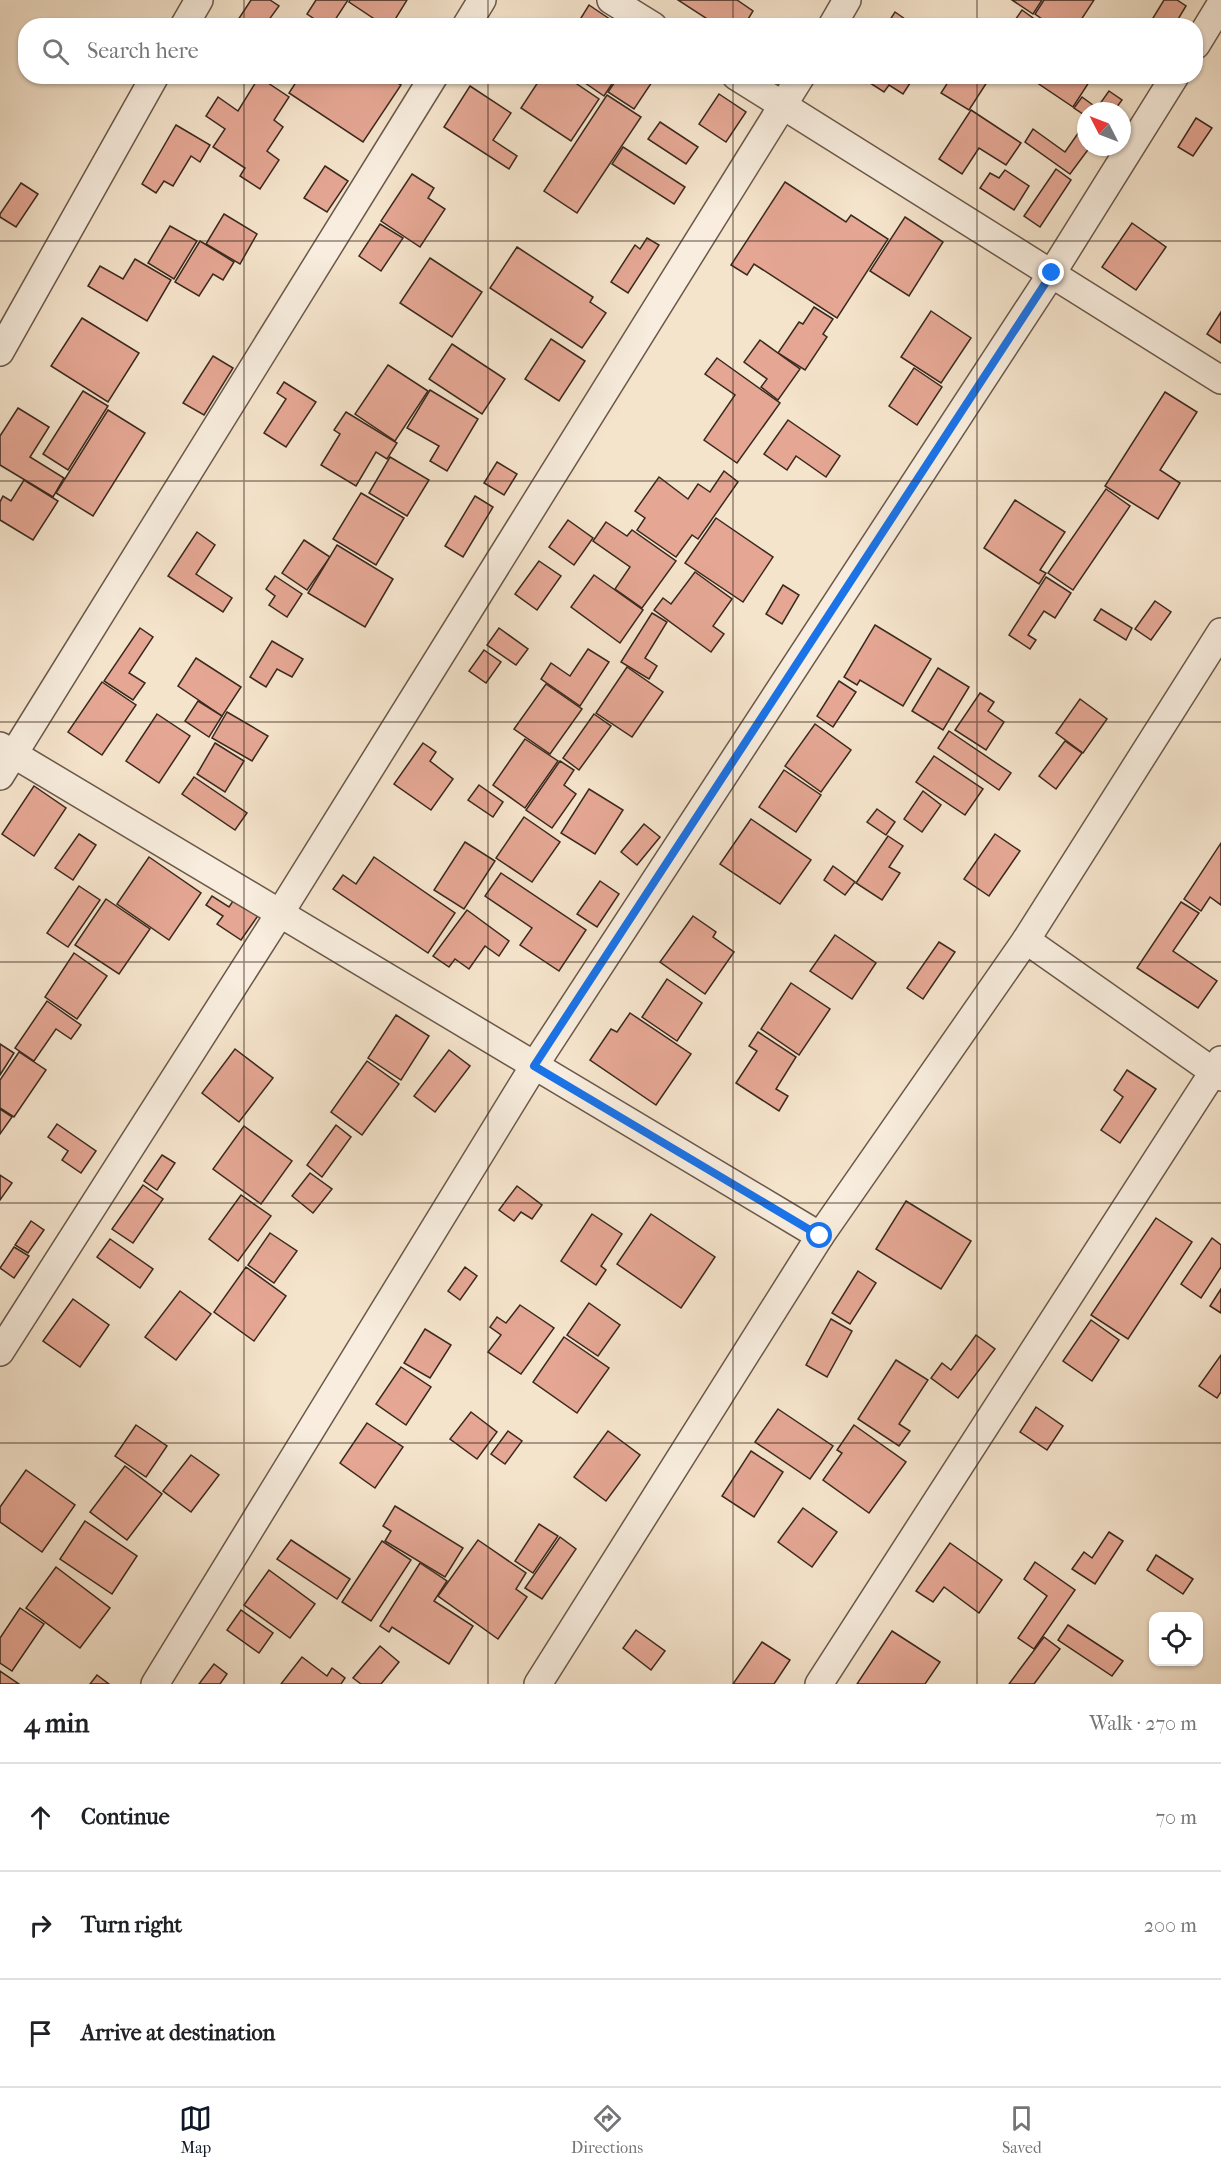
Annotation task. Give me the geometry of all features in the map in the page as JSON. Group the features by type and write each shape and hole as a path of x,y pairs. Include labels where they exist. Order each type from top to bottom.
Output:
{"street":[{"path":"189,18 199,0"},
{"path":"471,18 482,0"},
{"path":"610,0 639,18"},
{"path":"837,18 848,0"},
{"path":"1203,34 1221,4"},
{"path":"0,352 151,84"},
{"path":"429,84 4,758 280,913 820,1236"},
{"path":"749,84 1221,380"},
{"path":"0,1352 280,913 796,84"},
{"path":"155,1684 534,1066 1052,273 1170,84"},
{"path":"538,1684 820,1236 1026,940 1221,632"},
{"path":"819,1684 1218,1070 1026,940"}],"building":[{"path":"251,0 270,0 279,6 270,18 239,18"},
{"path":"316,0 348,0 336,18 313,18 307,14"},
{"path":"350,0 407,0 396,18 373,18 349,2"},
{"path":"678,0 737,0 753,11 749,18 706,18"},
{"path":"1012,0 1042,0 1033,14"},
{"path":"1044,0 1094,0 1082,18 1041,18 1035,14"},
{"path":"1164,0 1177,0 1186,6 1179,18 1153,18"},
{"path":"589,5 608,18 581,18"},
{"path":"1022,10 1033,18 1016,18"},
{"path":"895,12 904,18 891,18"},
{"path":"255,84 270,84 289,97 274,120 283,127 267,151 279,160 260,189 240,176 245,168 213,147 225,129 206,116 218,97 238,111"},
{"path":"295,84 401,85 363,142 289,93"},
{"path":"537,84 577,84 599,99 571,141 521,108"},
{"path":"587,84 612,84 604,96"},
{"path":"614,84 651,84 634,109 608,92"},
{"path":"872,84 909,84 903,94 889,85 884,92"},
{"path":"947,84 986,84 969,110 941,93"},
{"path":"1039,84 1088,84 1073,107"},
{"path":"470,86 511,113 493,140 517,156 509,169 444,127"},
{"path":"1109,91 1122,100 1121,102 1101,102"},
{"path":"719,94 746,112 726,142 699,124"},
{"path":"607,95 641,117 577,213 544,191"},
{"path":"1082,97 1089,102 1078,102"},
{"path":"971,110 1021,143 1006,165 979,148 962,174 939,159"},
{"path":"1196,118 1212,128 1193,156 1178,147"},
{"path":"660,122 698,147 686,164 648,139"},
{"path":"176,125 210,145 200,162 191,156 173,186 164,181 156,193 142,184"},
{"path":"1033,129 1065,152 1077,135 1077,156 1083,156 1070,174 1025,142"},
{"path":"623,147 685,187 674,204 612,164"},
{"path":"325,166 348,181 327,212 304,198"},
{"path":"1056,169 1071,180 1040,227 1024,216"},
{"path":"1005,170 1029,186 1014,210 980,188 990,173 999,178"},
{"path":"412,174 434,188 428,198 445,209 420,247 381,221"},
{"path":"785,182 846,222 851,215 888,239 837,318 754,264 747,275 731,265"},
{"path":"21,183 38,194 16,227 0,217 0,214"},
{"path":"224,214 257,234 240,264 206,244"},
{"path":"905,217 943,242 909,296 870,271"},
{"path":"1132,223 1166,247 1136,290 1102,267"},
{"path":"380,224 403,238 381,271 359,256"},
{"path":"170,226 197,241 174,279 148,263"},
{"path":"647,238 659,245 628,293 611,282 635,245 640,249"},
{"path":"200,241 234,262 223,280 213,274 199,296 175,282"},
{"path":"517,247 593,297 590,302 606,313 582,348 490,288"},
{"path":"430,258 482,292 452,337 400,303"},
{"path":"135,259 171,280 147,321 88,286 100,266 123,279"},
{"path":"814,307 833,319 823,334 827,337 805,370 778,353 799,322 803,324"},
{"path":"931,311 971,338 941,383 901,357"},
{"path":"1221,312 1221,343 1207,334"},
{"path":"82,318 139,353 108,402 51,366"},
{"path":"551,339 585,361 559,401 525,379"},
{"path":"760,340 800,369 778,400 761,387 767,379 744,362"},
{"path":"452,344 505,379 482,414 429,379"},
{"path":"213,356 233,368 204,415 183,403"},
{"path":"717,358 780,403 737,463 704,440 735,395 705,374"},
{"path":"388,365 428,391 395,441 355,414"},
{"path":"914,368 942,387 917,425 889,406"},
{"path":"284,382 316,402 286,447 264,433 286,399 277,393"},
{"path":"430,390 478,419 447,471 430,461 439,446 407,428"},
{"path":"83,391 108,406 68,470 43,454"},
{"path":"1165,392 1197,412 1160,470 1180,483 1158,519 1105,486"},
{"path":"18,408 49,427 30,457 64,478 53,497 0,465 0,436"},
{"path":"108,410 145,433 93,516 56,493"},
{"path":"346,412 397,443 387,459 376,452 356,486 321,465 340,434 334,430"},
{"path":"788,420 840,456 826,477 796,456 787,470 764,454"},
{"path":"390,457 429,480 407,516 369,493"},
{"path":"497,462 517,474 504,495 484,483"},
{"path":"724,471 738,482 698,539 692,535 676,557 637,530 645,518 635,511 659,477 688,499 698,484 710,492"},
{"path":"24,480 58,501 33,540 0,520 0,502 3,496 11,501"},
{"path":"1106,489 1130,506 1073,590 1048,573"},
{"path":"361,493 404,518 376,565 333,539"},
{"path":"475,496 493,507 463,557 445,546"},
{"path":"1015,500 1065,532 1040,570 1046,573 1039,584 984,548"},
{"path":"716,518 773,557 743,602 685,563"},
{"path":"568,520 593,538 574,565 549,547"},
{"path":"606,522 627,536 632,530 676,561 642,608 615,589 630,567 593,541"},
{"path":"197,532 215,545 196,574 232,598 223,612 168,576"},
{"path":"304,540 330,557 307,590 282,573"},
{"path":"337,545 393,579 365,627 308,593"},
{"path":"539,561 561,576 537,610 515,594"},
{"path":"695,572 732,599 713,626 724,634 711,652 654,610 663,598 671,604"},
{"path":"594,575 643,610 620,643 571,607"},
{"path":"275,576 302,594 287,617 269,605 275,596 266,589"},
{"path":"1046,577 1071,593 1055,618 1044,611 1028,635 1036,640 1030,649 1009,635"},
{"path":"783,585 799,595 782,624 766,614"},
{"path":"1155,601 1171,612 1151,640 1135,629"},
{"path":"1101,609 1132,628 1126,640 1094,620"},
{"path":"652,613 667,622 645,658 657,666 649,679 621,662"},
{"path":"875,625 931,659 903,706 860,680 857,685 844,677"},
{"path":"140,628 153,637 129,673 145,683 133,700 104,681"},
{"path":"499,628 528,649 516,665 487,645"},
{"path":"272,641 303,659 292,677 277,669 266,687 250,677"},
{"path":"588,649 609,662 580,706 541,679 551,663 570,676"},
{"path":"484,650 501,662 486,683 469,671"},
{"path":"196,658 241,687 222,716 178,686"},
{"path":"627,667 663,692 632,737 596,713"},
{"path":"938,668 969,687 943,730 912,711"},
{"path":"839,681 856,692 833,727 817,716"},
{"path":"102,682 136,705 102,755 68,732"},
{"path":"546,684 582,709 550,754 514,729"},
{"path":"980,693 994,702 988,711 1004,722 986,750 955,730"},
{"path":"1080,699 1107,719 1083,753 1056,733"},
{"path":"198,701 222,716 209,737 185,721"},
{"path":"227,712 268,736 252,761 212,738"},
{"path":"157,714 190,736 159,783 126,761"},
{"path":"594,714 611,726 579,770 563,758"},
{"path":"815,724 851,750 821,792 785,766"},
{"path":"949,731 1011,773 999,790 938,748"},
{"path":"525,739 558,761 525,808 493,785"},
{"path":"1065,741 1082,753 1056,789 1039,776"},
{"path":"215,743 244,761 225,792 197,774"},
{"path":"423,743 436,752 430,761 453,779 431,810 394,784"},
{"path":"934,756 983,789 965,815 916,782"},
{"path":"560,761 574,770 564,785 576,794 552,828 526,810"},
{"path":"784,770 821,795 796,832 759,807"},
{"path":"194,777 247,813 235,830 182,794"},
{"path":"479,785 503,802 493,817 468,800"},
{"path":"34,786 66,808 34,856 2,834"},
{"path":"589,789 623,810 595,854 561,833"},
{"path":"923,791 941,805 922,832 904,819"},
{"path":"877,809 895,822 886,835 867,822"},
{"path":"524,817 560,842 532,882 496,858"},
{"path":"751,819 811,860 780,904 720,864"},
{"path":"644,824 660,837 637,865 621,852"},
{"path":"79,834 96,845 73,880 55,868"},
{"path":"995,834 1020,851 989,896 964,879"},
{"path":"888,836 903,846 889,867 900,873 882,900 856,883"},
{"path":"465,842 495,861 464,909 434,890"},
{"path":"1221,843 1221,905 1210,897 1201,911 1184,899"},
{"path":"149,857 201,893 169,940 117,904"},
{"path":"374,857 455,913 428,953 333,889 343,875 356,884"},
{"path":"833,866 855,882 845,895 824,880"},
{"path":"501,873 586,930 559,971 520,945 532,928 485,896"},
{"path":"600,881 619,894 597,927 577,914"},
{"path":"79,886 100,900 68,947 47,933"},
{"path":"238,894 262,910 241,940 217,924 223,916 206,905 212,896 229,907"},
{"path":"106,899 150,929 119,974 75,945"},
{"path":"1181,902 1199,913 1173,951 1217,981 1198,1008 1137,968"},
{"path":"467,910 509,941 499,956 485,946 469,969 455,959 449,967 433,956"},
{"path":"693,916 716,932 713,937 734,952 705,994 660,962"},
{"path":"835,935 876,963 852,999 810,971"},
{"path":"939,942 955,952 923,999 907,988"},
{"path":"74,953 107,976 77,1019 45,997"},
{"path":"667,979 702,1003 677,1041 642,1017"},
{"path":"791,983 830,1009 799,1055 761,1029"},
{"path":"47,1001 81,1025 71,1039 56,1029 34,1061 15,1048"},
{"path":"630,1013 691,1054 656,1105 590,1060 611,1029 617,1032"},
{"path":"396,1015 429,1036 401,1080 368,1058"},
{"path":"758,1032 796,1057 776,1089 788,1096 779,1111 736,1083 757,1051 749,1046"},
{"path":"0,1044 14,1053 0,1075"},
{"path":"235,1049 273,1078 239,1122 202,1093"},
{"path":"449,1050 470,1066 435,1112 414,1096"},
{"path":"19,1052 46,1070 14,1117 0,1108 0,1080"},
{"path":"367,1061 399,1084 362,1135 331,1112"},
{"path":"1127,1070 1156,1089 1120,1143 1101,1130 1123,1097 1114,1090"},
{"path":"0,1109 12,1117 0,1134"},
{"path":"57,1124 96,1151 81,1173 62,1160 68,1151 48,1137"},
{"path":"336,1125 351,1137 322,1177 307,1165"},
{"path":"244,1126 292,1161 261,1204 213,1169"},
{"path":"162,1155 175,1163 157,1190 144,1181"},
{"path":"310,1173 332,1189 313,1213 292,1196"},
{"path":"0,1175 12,1183 0,1200"},
{"path":"143,1185 163,1199 133,1243 112,1229"},
{"path":"517,1186 542,1205 532,1219 521,1212 514,1221 499,1210"},
{"path":"241,1195 271,1216 238,1261 209,1239"},
{"path":"906,1201 971,1241 941,1289 876,1249"},
{"path":"592,1214 622,1234 601,1266 606,1270 596,1285 561,1261"},
{"path":"651,1214 715,1257 681,1308 617,1264"},
{"path":"1156,1218 1192,1242 1128,1339 1091,1315"},
{"path":"31,1221 44,1230 28,1253 15,1245"},
{"path":"270,1233 297,1251 274,1283 248,1265"},
{"path":"1212,1238 1221,1245 1221,1267 1201,1298 1181,1284"},
{"path":"110,1239 153,1269 140,1288 97,1257"},
{"path":"14,1247 29,1256 14,1278 0,1268"},
{"path":"246,1267 286,1296 254,1341 214,1312"},
{"path":"465,1267 477,1276 460,1300 448,1291"},
{"path":"858,1271 876,1283 850,1324 832,1313"},
{"path":"1221,1289 1221,1313 1210,1306"},
{"path":"180,1291 211,1314 176,1360 145,1337"},
{"path":"73,1299 109,1325 80,1367 43,1341"},
{"path":"589,1303 620,1325 598,1356 567,1335"},
{"path":"520,1305 554,1328 521,1374 488,1352 501,1335 490,1327 497,1317 506,1323"},
{"path":"831,1319 852,1331 827,1377 806,1365"},
{"path":"1091,1320 1119,1340 1092,1381 1063,1361"},
{"path":"425,1329 451,1345 430,1378 404,1363"},
{"path":"976,1335 995,1349 958,1398 931,1378 942,1363 951,1370"},
{"path":"564,1337 609,1368 577,1413 533,1382"},
{"path":"1221,1355 1221,1392 1217,1398 1199,1386"},
{"path":"896,1360 928,1380 899,1424 910,1431 899,1446 858,1419"},
{"path":"401,1367 431,1387 406,1425 376,1404"},
{"path":"1036,1407 1063,1426 1047,1450 1020,1432"},
{"path":"778,1409 833,1446 810,1479 755,1442"},
{"path":"471,1412 497,1432 477,1459 450,1439"},
{"path":"367,1423 403,1447 375,1488 340,1463"},
{"path":"136,1425 167,1446 146,1477 115,1456"},
{"path":"854,1425 906,1462 869,1513 823,1480 842,1453 837,1450"},
{"path":"508,1431 522,1441 505,1464 491,1454"},
{"path":"608,1431 640,1455 606,1501 574,1477"},
{"path":"751,1451 783,1472 754,1517 722,1496"},
{"path":"191,1455 219,1475 191,1512 163,1491"},
{"path":"125,1466 162,1494 127,1540 90,1512"},
{"path":"26,1470 75,1505 42,1552 0,1522 0,1507"},
{"path":"395,1506 463,1548 445,1577 385,1541 391,1531 383,1526"},
{"path":"803,1508 837,1532 812,1567 778,1542"},
{"path":"85,1521 137,1556 112,1594 60,1559"},
{"path":"539,1524 558,1536 533,1573 515,1561"},
{"path":"1109,1532 1123,1541 1095,1584 1072,1569 1084,1552 1092,1558"},
{"path":"560,1537 576,1549 542,1599 525,1588"},
{"path":"291,1540 350,1579 337,1599 277,1559"},
{"path":"478,1540 526,1573 516,1589 527,1597 498,1639 438,1596"},
{"path":"382,1541 411,1560 371,1621 342,1602"},
{"path":"950,1543 1002,1580 979,1613 944,1587 933,1602 916,1591"},
{"path":"1156,1555 1193,1579 1183,1594 1147,1570"},
{"path":"1035,1562 1075,1590 1034,1649 1018,1638 1047,1596 1024,1579"},
{"path":"420,1563 447,1581 434,1601 473,1626 449,1664 392,1627 389,1632 380,1626"},
{"path":"56,1567 110,1608 80,1648 26,1608"},
{"path":"269,1570 315,1604 290,1638 244,1605"},
{"path":"20,1608 44,1624 12,1671 0,1663 0,1638"},
{"path":"241,1610 273,1633 259,1653 227,1630"},
{"path":"1068,1625 1123,1661 1112,1676 1058,1640"},
{"path":"636,1630 665,1651 651,1670 623,1648"},
{"path":"892,1631 940,1662 925,1684 857,1684"},
{"path":"1044,1637 1060,1649 1034,1684 1009,1684"},
{"path":"762,1642 790,1660 774,1684 733,1684"},
{"path":"380,1646 399,1662 381,1684 361,1684 353,1678"},
{"path":"302,1657 327,1676 332,1668 345,1678 341,1684 281,1684"},
{"path":"214,1664 227,1674 220,1684 199,1684"},
{"path":"0,1671 19,1684 0,1684"},
{"path":"97,1675 109,1684 90,1684"}],"route":[{"path":"820,1236 534,1066 1052,273"}]}
